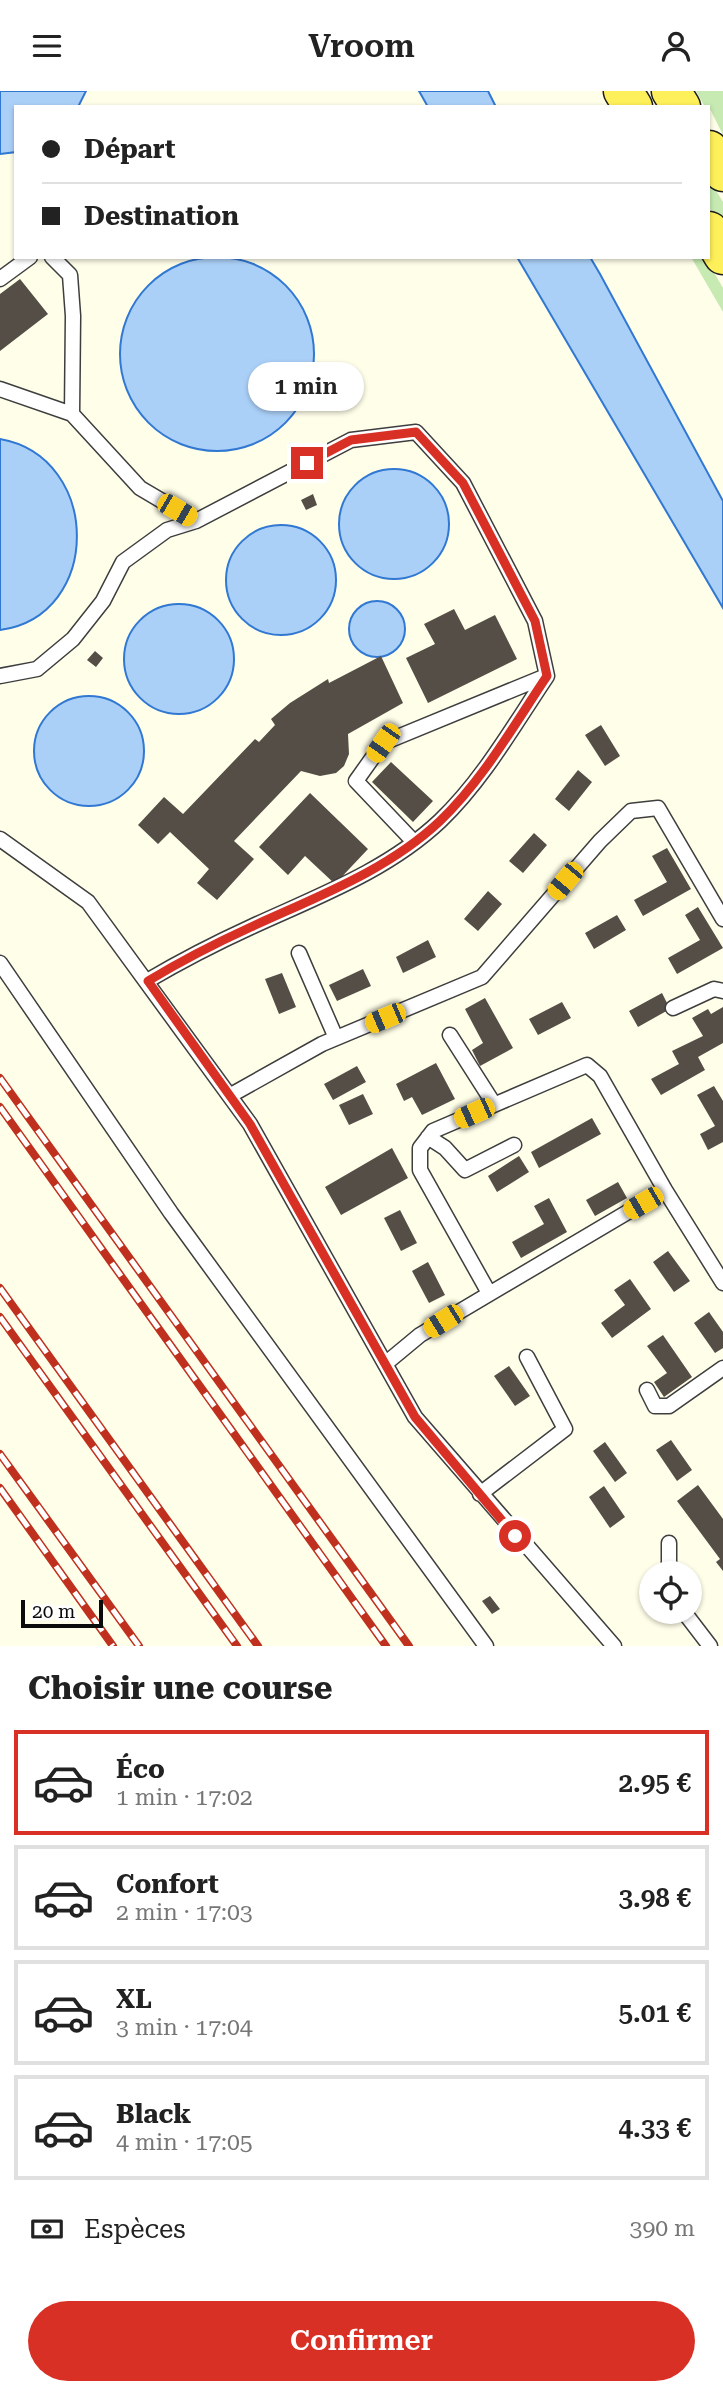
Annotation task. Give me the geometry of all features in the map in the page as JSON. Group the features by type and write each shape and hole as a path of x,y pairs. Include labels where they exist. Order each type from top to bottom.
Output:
{"main road":[{"path":"710,152 723,172"},
{"path":"710,233 723,255"}],"lane":[{"path":"0,279 27,259"},
{"path":"54,259 70,275 73,316 72,414"},
{"path":"0,389 72,414 140,488 196,521"},
{"path":"0,676 37,669 73,639 103,601 123,562 167,530 196,521 351,440 416,432 463,483 535,621 547,676 487,765 441,820 414,842 339,888 249,928 148,981"},
{"path":"414,842 356,781 383,743 547,676"},
{"path":"231,1095 336,1038 482,977 600,841 631,811 657,808 723,919"},
{"path":"0,839 88,902 250,1124 415,1417 614,1646"},
{"path":"299,953 336,1038"},
{"path":"0,963 171,1213 486,1646"},
{"path":"673,1008 714,989 723,991"},
{"path":"450,1035 494,1104"},
{"path":"489,1293 420,1170 420,1148 433,1131 587,1065 600,1076 665,1190 723,1283"},
{"path":"428,1137 445,1148 465,1170 514,1145"},
{"path":"385,1364 419,1335 665,1190"},
{"path":"480,1494 565,1429 527,1357"},
{"path":"647,1390 655,1406 669,1406 723,1368"},
{"path":"669,1543 669,1561"},
{"path":"693,1624 710,1646"}],"green space":[{"path":"696,91 723,91 723,135 710,105 704,105"},
{"path":"710,181 723,202 723,230 710,209"},
{"path":"692,259 706,259 723,288 723,312"}],"water":[{"path":"0,91 86,91 79,105 14,105 14,152 0,154"},
{"path":"419,91 488,91 495,105 427,105"},
{"path":"195,259 239,259 271,273 286,285 298,300 313,335 313,373 298,408 286,423 271,435 236,450 198,450 163,435 148,423 136,408 121,373 121,335 136,300 148,285 163,273"},
{"path":"518,259 591,259 600,274 723,501 723,608"},
{"path":"0,439 34,452 58,474 72,504 77,536 72,568 58,597 34,619 0,630"},
{"path":"394,469 415,473 433,485 445,503 449,524 445,545 433,563 415,575 394,579 373,575 355,563 343,545 339,524 343,503 355,485 373,473"},
{"path":"281,525 302,529 320,541 332,559 336,580 332,601 320,619 302,631 281,635 260,631 242,619 230,601 226,580 230,559 242,541 260,529"},
{"path":"377,601 388,603 397,609 403,618 403,640 397,649 388,655 377,657 366,655 357,649 351,640 349,629 351,618 357,609 366,603"},
{"path":"179,604 200,608 218,620 230,638 234,659 230,680 218,698 200,710 179,714 158,710 140,698 128,680 124,659 128,638 140,620 158,608"},
{"path":"89,696 110,700 128,712 140,730 144,751 140,772 128,790 110,802 89,806 68,802 50,790 38,772 34,751 38,730 50,712 68,700"}],"building":[{"path":"20,279 48,314 0,351 0,294"},
{"path":"313,494 317,505 306,510 301,500"},
{"path":"454,609 465,630 495,615 517,659 428,703 406,658 435,644 424,624"},
{"path":"95,651 103,658 96,667 87,660"},
{"path":"381,656 403,703 348,734 349,754 344,766 336,773 320,776 301,771 234,841 254,859 217,900 197,883 209,869 170,832 158,844 138,825 164,797 183,814 255,739 259,742 275,725 271,719 290,703 328,679 329,683"},
{"path":"601,725 620,756 605,766 585,735"},
{"path":"391,762 433,801 413,822 372,782"},
{"path":"578,770 592,782 569,811 555,799"},
{"path":"310,793 368,849 335,884 305,856 288,875 259,847"},
{"path":"534,833 547,845 523,873 509,861"},
{"path":"667,848 691,889 643,916 634,900 667,882 652,856"},
{"path":"488,891 502,904 478,931 464,919"},
{"path":"698,907 723,948 677,974 668,958 700,940 685,915"},
{"path":"617,915 626,930 594,949 585,933"},
{"path":"428,940 436,957 403,973 396,957"},
{"path":"363,969 371,986 337,1001 329,985"},
{"path":"282,973 296,1007 279,1014 265,979"},
{"path":"662,993 670,1009 638,1027 629,1011"},
{"path":"485,998 513,1048 480,1066 472,1050 483,1043 465,1009"},
{"path":"562,1002 571,1018 538,1035 529,1019"},
{"path":"723,1007 723,1043 698,1057 705,1070 661,1095 651,1079 679,1064 672,1051 703,1036 692,1018 708,1009 711,1014"},
{"path":"436,1063 455,1099 422,1115 412,1097 404,1101 396,1084"},
{"path":"357,1066 366,1082 333,1100 324,1084"},
{"path":"714,1086 723,1101 723,1142 708,1150 700,1134 715,1126 697,1095"},
{"path":"363,1094 373,1114 349,1125 339,1105"},
{"path":"592,1118 601,1134 539,1168 531,1152"},
{"path":"392,1148 408,1178 341,1215 325,1187"},
{"path":"519,1156 529,1172 497,1192 488,1176"},
{"path":"618,1182 627,1198 595,1216 586,1200"},
{"path":"549,1198 567,1232 521,1258 512,1242 544,1224 534,1206"},
{"path":"400,1210 417,1243 401,1251 384,1218"},
{"path":"668,1251 690,1281 674,1292 653,1262"},
{"path":"428,1262 445,1295 429,1303 412,1271"},
{"path":"630,1279 651,1309 612,1338 601,1323 625,1305 614,1290"},
{"path":"709,1312 723,1332 723,1348 715,1353 694,1323"},
{"path":"663,1335 692,1377 664,1397 654,1382 667,1373 647,1346"},
{"path":"509,1366 530,1396 515,1406 494,1376"},
{"path":"671,1440 692,1470 677,1481 656,1450"},
{"path":"605,1442 627,1473 615,1482 593,1451"},
{"path":"698,1485 723,1519 723,1571 716,1562 720,1559 677,1501"},
{"path":"604,1486 625,1517 610,1528 589,1497"},
{"path":"490,1596 500,1609 492,1614 482,1601"}],"railway":[{"path":"0,1078 409,1646"},
{"path":"0,1107 386,1646"},
{"path":"0,1288 258,1646"},
{"path":"0,1317 237,1646"},
{"path":"0,1454 139,1646"},
{"path":"0,1488 113,1646"}],"route":[{"path":"307,463 351,440 416,432 463,483 535,621 547,676 487,765 441,820 414,842 339,888 249,928 148,981 250,1124 415,1417 515,1536"}]}
